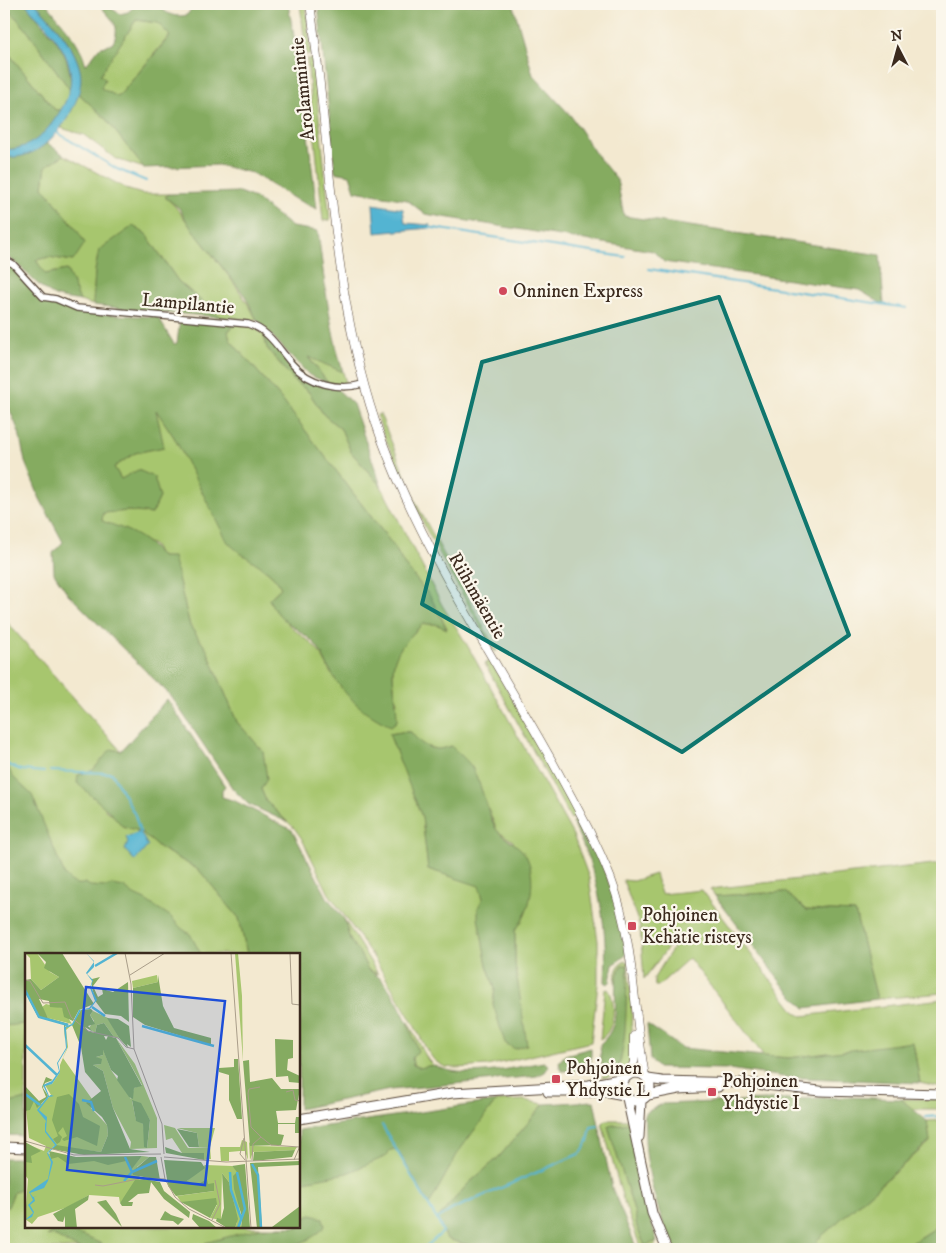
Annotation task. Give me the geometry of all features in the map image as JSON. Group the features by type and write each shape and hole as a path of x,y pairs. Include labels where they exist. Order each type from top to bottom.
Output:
{"main road":[{"path":"300,1119 496,1088 589,1085 637,1073 662,1081 746,1083 788,1088"},
{"path":"627,1076 622,1085 652,1213 664,1248"},
{"path":"638,1150 645,1098 650,1087 646,1077"},
{"path":"433,1097 525,1092 608,1092 634,1102 645,1098 702,1087 788,1088 942,1094"},
{"path":"4,1147 25,1148"}],"street":[{"name":"Arolammintie","path":"310,4 328,171"},
{"name":"Riihimäentie","path":"328,171 346,312 363,384 382,441 413,511 435,554 582,816 610,876 629,944 635,987 634,1062 627,1076"},
{"name":"Lampilantie","path":"4,259 13,264 43,297 56,298 77,308 248,324 265,332 293,366 307,377 328,385 343,388 363,384"},
{"name":"Riihimäentie","path":"636,1022 646,1077"}],"highlighted area":[{"path":"719,297 849,635 682,752 422,604 482,362"}],"green space":[{"path":"4,4 26,29 71,91 62,110 55,110 4,48"},
{"path":"4,4 26,4 58,43 67,63 71,91 26,29"},
{"path":"36,4 47,4 75,40 86,65 99,48 113,43 116,26 101,6 104,4 120,14 128,12 137,4 157,4 167,13 178,16 187,15 195,4 288,4 300,69 317,209 295,199 252,173 218,165 144,168 105,118 78,93 80,80 75,56 61,33","holes":["136,20 158,23 170,36 118,97 101,88 105,79 100,75"]},
{"path":"300,4 306,4 311,55 307,55 306,52"},
{"path":"318,4 513,4 533,75 571,116 595,153 617,180 624,216 880,255 884,305 859,290 664,262 653,251 425,214 407,200 355,191 350,175 335,172"},
{"path":"136,20 158,23 170,35 118,97 100,88 99,75"},
{"path":"4,48 55,110 62,110 50,126 31,143 24,147 4,150"},
{"path":"307,59 313,59 330,220 323,221"},
{"path":"78,93 105,118 144,168 116,159 84,135 61,128"},
{"path":"47,143 64,155 46,166 43,187 75,227 85,243 73,261 49,257 36,260 45,274 67,270 80,301 62,298 46,291 17,264 4,255 4,157 27,154"},
{"path":"64,155 129,190 142,194 169,194 165,197 179,211 229,276 257,320 220,317 178,281 146,234 99,250 95,271 93,305 80,301 67,270 45,274 36,260 49,257 72,261 75,227 43,187 46,166"},
{"path":"239,192 255,198 292,227 318,231 331,319 343,372 308,357 328,383 309,375 257,320 245,296 189,225 179,208 165,197 169,194"},
{"path":"133,226 146,234 178,281 220,317 93,305 95,271 99,250"},
{"path":"4,261 15,269 37,294 53,304 98,314 158,317 174,344 177,343 180,320 237,324 228,331 230,340 279,396 395,548 403,563 430,596 447,629 435,624 423,624 400,649 393,669 397,721 391,726 365,711 349,697 336,681 316,645 277,613 269,599 281,588 276,580 227,541 174,437 156,410 164,447 135,453 114,467 121,479 138,470 154,477 160,497 152,514 129,511 103,513 102,521 142,538 161,557 173,557 190,626 207,650 237,722 263,751 267,779 261,789 266,801 287,822 248,804 233,789 171,696 68,594 54,573 53,553 63,542 40,499 25,462 19,432 4,396"},
{"path":"237,324 253,326 264,335 267,348 295,382 308,391 324,415 341,429 351,452 381,486 442,605 466,643 573,835 589,878 598,941 598,984 591,1042 487,1066 445,1067 435,1061 374,958 329,894 302,839 295,829 266,801 261,789 263,751 237,722 207,650 190,626 173,558 161,557 153,545 102,521 103,513 129,511 152,514 160,497 121,479 114,467 135,453 163,447 155,408 174,437 217,518 262,567 277,579 281,588 269,599 291,627 319,651 331,674 397,703 393,667 395,659 404,643 423,624 435,624 447,628 430,596 403,563 395,548 279,396 230,340 228,331","holes":["411,732 421,745 440,750 472,767 497,831 513,841 528,887 527,909 523,920 515,930 515,964 520,1002 493,1004 495,988 487,965 478,908 483,898 479,885 428,869 422,817 390,734"]},
{"path":"264,335 306,379 321,386 337,389 353,404 381,486 351,452 341,429 324,415 308,391 295,382 267,348"},
{"path":"307,355 343,372 347,386 328,383"},
{"path":"380,414 418,507 497,651 494,651 426,529 382,431 377,415"},
{"path":"4,619 121,751 105,810 116,817 122,826 140,831 160,848 199,870 239,918 247,953 25,953 25,1116 4,1117"},
{"path":"491,661 578,816 571,819 485,664"},
{"path":"167,699 225,786 222,790 222,797 235,801 292,830 327,897 344,919 350,940 368,970 377,975 385,984 399,1005 418,1051 412,1058 413,1065 420,1068 433,1065 446,1070 473,1073 544,1062 549,1066 545,1072 537,1076 390,1090 300,1109 300,953 247,953 239,918 199,870 160,848 140,831 122,826 77,783 78,775 93,770 111,749 121,751"},
{"path":"411,732 424,745 434,749 451,746 465,759 476,775 496,829 522,850 529,863 532,883 529,904 521,923 515,930 515,964 527,1045 515,1049 505,1043 493,1004 495,988 487,965 478,918 478,908 483,898 479,886 428,869 422,817 389,734"},
{"path":"4,763 8,766 12,776 32,795 65,876 76,884 85,883 90,886 107,887 112,885 124,887 170,916 181,928 190,934 200,953 25,953 25,1024 4,1026"},
{"path":"579,819 596,851 610,885 620,920 626,955 613,965 608,984 605,982 605,941 600,900 589,861 572,822"},
{"path":"942,863 942,993 877,999 855,912 806,910 785,892 715,896 710,889"},
{"path":"655,874 661,894 702,890 796,1013 802,1016 942,999 942,1088 920,1083 913,1043 789,1058 764,1056 689,958 658,986 655,986 654,978 673,948 670,945 644,979 640,927 623,880 633,881"},
{"path":"785,892 806,910 855,912 877,999 805,1008 786,989 715,896"},
{"path":"344,919 378,974 368,970 350,940"},
{"path":"626,961 628,962 632,1008 630,1063 622,1073 602,1078 604,1074 602,1071 619,1066 625,1007 619,970 618,979 615,982 618,967"},
{"path":"622,965 627,965 628,968 622,1054 619,1066 602,1071 600,1044 608,1035 613,1025 616,985"},
{"path":"608,989 613,1001 613,1016 609,1030 600,1039 605,990"},
{"path":"408,1022 428,1060 433,1065 420,1068 413,1065"},
{"path":"647,1024 682,1048 789,1058 913,1042 920,1083 784,1077 729,1069 658,1068 650,1059"},
{"path":"591,1048 591,1070 561,1071 559,1062 565,1055"},
{"path":"847,1097 901,1099 927,1121 930,1141 816,1241 822,1249 673,1249 655,1199 651,1182 646,1148 645,1113 662,1104"},
{"path":"25,1099 25,1136 6,1135 4,1128 4,1104"},
{"path":"901,1099 942,1099 942,1109 912,1109"},
{"path":"523,1100 544,1104 499,1157 468,1184 437,1219 447,1239 483,1249 4,1249 4,1174 25,1173 25,1228 300,1228 300,1168 395,1146 429,1204 459,1150 496,1101"},
{"path":"496,1101 459,1151 429,1205 400,1154 394,1149 389,1151 387,1156 347,1173 300,1182 300,1130"},
{"path":"594,1101 612,1188 637,1249 483,1249 447,1239 437,1219 468,1184 499,1157 544,1104"},
{"path":"606,1120 629,1120 629,1123 608,1126 635,1214 637,1227 645,1246 657,1241 653,1249 641,1249 623,1199 602,1124"},
{"path":"942,1120 942,1224 902,1249 822,1249 815,1241 930,1142 927,1121"},
{"path":"629,1123 639,1180 657,1241 645,1246 637,1227 635,1214 608,1126"},
{"path":"4,1158 25,1158 25,1186 14,1192 8,1207 4,1208"},
{"path":"311,1215 323,1218 325,1226 314,1236 290,1247 273,1249 263,1249 254,1246 218,1248 205,1243 260,1228 300,1228 300,1220"},
{"path":"942,1224 942,1249 902,1249"},
{"path":"54,1230 62,1230 82,1236 108,1247 108,1249 79,1249 52,1235 47,1236"}],"water":[{"path":"26,4 36,4 62,34 77,60 81,80 76,102 70,114 48,142 27,155 4,157 4,150 25,146 37,139 47,129 60,111 70,88 71,76 65,54 46,26"},
{"path":"373,204 403,209 405,223 430,225 429,228 375,233"},
{"path":"140,832 148,846 135,861 125,850 128,842 126,837"}],"waterway":[{"path":"56,132 117,169 146,181"},
{"path":"427,227 625,257"},
{"path":"649,269 907,308"},
{"path":"4,763 21,770 44,772"},
{"path":"50,771 112,773 135,815 140,832"},
{"path":"926,1117 942,1116"},
{"path":"382,1125 436,1218"},
{"path":"423,1249 443,1232 437,1219 453,1209 581,1153 588,1141 591,1127 598,1126"}],"place":[{"name":"Onninen Express","path":"503,291"},
{"name":"Pohjoinen Kehätie risteys","path":"632,926"},
{"name":"Pohjoinen Yhdystie L","path":"556,1079"},
{"name":"Pohjoinen Yhdystie I","path":"712,1092"}]}
